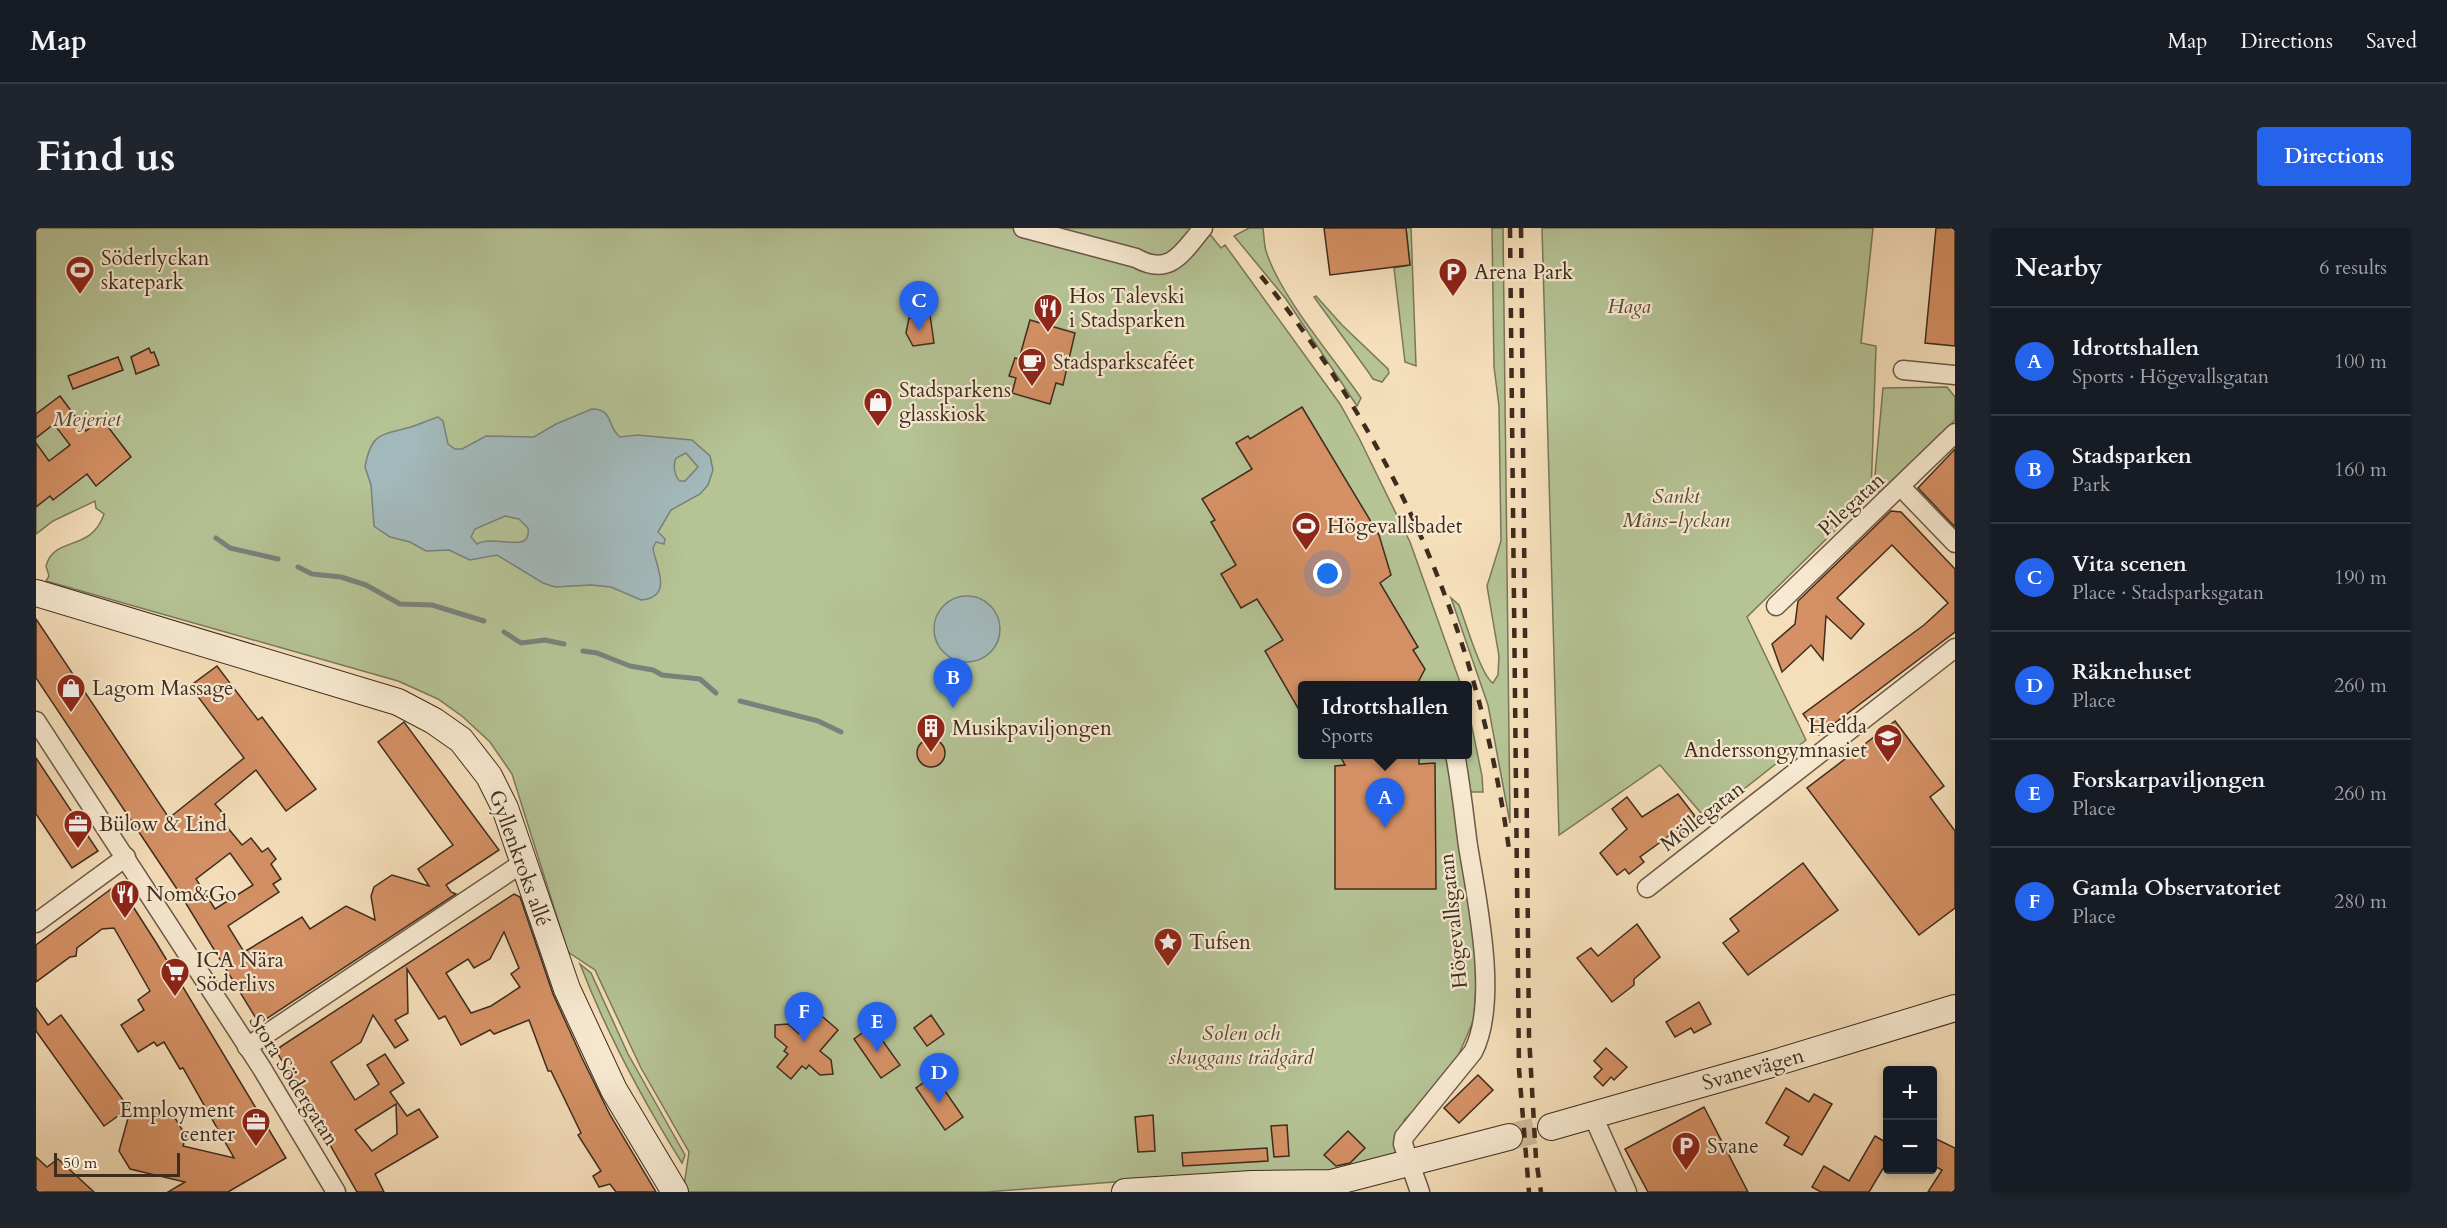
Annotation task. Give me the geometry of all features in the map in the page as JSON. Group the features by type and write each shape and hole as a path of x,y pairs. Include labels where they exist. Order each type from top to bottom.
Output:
{"street":[{"path":"1023,228 1136,258 1151,266 1164,266 1174,260 1203,228"},
{"path":"1903,370 1955,375"},
{"name":"Pilegatan","path":"1776,606 1955,433"},
{"path":"1901,487 1955,543"},
{"name":"Gyllenkroks allé","path":"36,593 382,696 417,711 461,740 489,776 505,808 567,989 614,1090 675,1192"},
{"name":"Möllegatan","path":"1647,888 1955,648"},
{"name":"Stora Södergatan","path":"36,721 126,857 336,1192"},
{"name":"Högevallsgatan","path":"1420,1192 1403,1144 1404,1137 1473,1052 1480,1036 1482,1016 1485,979 1480,922 1456,759"},
{"path":"36,923 126,857"},
{"path":"247,1047 524,862"},
{"name":"Svanevägen","path":"1551,1127 1955,1008"},
{"path":"1593,1116 1627,1192"},
{"path":"1125,1192 1252,1184 1330,1188 1509,1137"}],"green space":[{"path":"36,228 1205,228 1221,248 1225,245 1340,404 1410,542 1460,681 1298,681 1298,759 1472,759 1472,727 1483,792 1470,792 1476,984 1474,1019 1456,1061 1432,1093 1404,1120 1402,1157 1340,1171 1253,1171 987,1192 688,1192 684,1186 689,1152 641,1068 595,970 568,952 512,774 490,742 463,717 438,699 398,681 46,581 49,576 46,566 50,556 64,546 91,534 98,526 104,514 96,508 95,501 53,521 36,534"},
{"path":"1249,228 1263,228 1266,251 1273,269 1308,326 1361,398 1357,406 1286,299 1234,236"},
{"path":"1406,228 1411,228 1416,366 1405,362 1394,268 1410,265"},
{"path":"1492,228 1503,228 1510,823 1488,705 1451,598 1459,605 1483,670 1493,683 1498,675 1499,656 1487,586 1501,541 1499,406 1494,367"},
{"name":"Sankt Måns-lyckan","path":"1542,228 1873,228 1861,343 1876,346 1871,495 1747,617 1806,740 1706,819 1660,765 1559,835"},
{"path":"1316,296 1342,325 1388,369 1389,373 1382,382 1373,379 1314,297"},
{"path":"1947,387 1955,397 1955,420 1882,496 1874,486 1883,388"},
{"path":"580,964 591,973 628,1054 685,1155 682,1163 626,1066"}],"water":[{"path":"592,409 599,410 607,415 613,429 620,437 637,435 692,440 710,456 713,470 708,485 700,494 671,510 658,532 665,539 664,544 656,542 653,548 659,571 660,587 658,593 651,598 641,600 611,587 591,585 555,587 543,583 497,555 470,560 449,550 426,551 410,542 390,537 374,526 371,485 365,467 371,447 379,437 438,417 443,421 448,444 455,449 462,449 486,436 534,437 556,424","holes":["686,453 698,467 685,481 680,481 675,473 675,461 676,458","505,516 519,519 528,528 528,536 524,540 477,544 471,537 475,529"]},
{"path":"967,596 980,598 995,611 1000,629 998,642 985,657 967,662 954,660 939,647 934,629 936,616 949,601"}],"building":[{"path":"1324,228 1406,228 1410,265 1330,275"},
{"path":"1936,228 1955,228 1955,346 1925,343"},
{"path":"930,315 934,343 913,346 906,333 909,318"},
{"path":"1030,320 1075,333 1063,385 1056,383 1050,404 1012,393 1016,378 1009,376 1015,358 1019,359"},
{"path":"149,348 151,353 154,352 159,365 136,374 131,357"},
{"path":"118,357 123,370 73,389 68,376"},
{"path":"60,396 86,431 102,419 131,457 96,486 87,474 53,500 50,496 36,507 36,443 49,461 70,445 54,424 36,438 36,414"},
{"name":"Högevallsbadet","path":"1302,407 1379,535 1391,575 1380,583 1418,647 1413,650 1425,669 1419,681 1298,681 1298,708 1265,651 1283,640 1257,599 1241,608 1221,574 1236,565 1211,522 1215,520 1202,499 1252,469 1236,443 1248,436 1250,439"},
{"path":"1955,449 1955,527 1918,488"},
{"path":"1891,511 1901,512 1955,569 1955,632 1819,735 1803,714 1924,625 1948,603 1892,545 1837,598 1864,624 1851,639 1826,616 1823,660 1811,645 1782,672 1772,644 1795,624 1798,601"},
{"path":"36,619 169,818 244,758 190,686 217,666 258,720 262,717 316,789 286,811 256,770 215,804 226,817 222,821 242,845 251,838 262,852 268,848 276,859 271,864 281,879 273,884 279,892 228,926 244,952 302,917 310,929 346,906 375,920 371,896 374,887 392,875 429,886 418,869 453,845 378,742 404,722 499,850 446,885 451,892 456,894 263,1021 257,1020 179,892 36,678","holes":["230,853 253,885 215,909 196,879"]},
{"path":"1895,721 1944,786 1930,797 1955,831 1955,908 1919,935 1807,788"},
{"name":"Musikpaviljongen","path":"931,739 941,743 945,753 941,763 931,767 921,763 917,753 921,743"},
{"path":"36,758 98,851 72,868 36,814"},
{"path":"1342,759 1419,759 1419,764 1435,763 1436,889 1335,889 1335,766 1345,765"},
{"path":"1678,794 1695,816 1686,823 1689,828 1674,839 1671,834 1640,857 1644,862 1629,874 1625,869 1617,875 1600,853 1627,829 1612,809 1627,797 1642,817"},
{"path":"1803,863 1838,910 1748,975 1723,943 1739,931 1730,919"},
{"path":"115,886 121,888 157,944 286,1158 228,1192 168,1192 185,1182 130,1169 119,1151 130,1111 135,1117 145,1111 175,1118 186,1136 183,1146 234,1158 183,1068 180,1069 164,1042 157,1046 154,1042 138,1052 121,1025 144,1010 138,1000 150,991 114,928 102,929 77,948 76,956 70,957 36,982 36,945"},
{"path":"514,894 520,897 553,994 582,1058 610,1115 656,1192 616,1192 610,1184 599,1187 593,1176 601,1171 578,1135 581,1133 551,1071 548,1071 529,1020 494,1034 490,1030 461,1045 445,1016 439,1019 407,969 408,1013 395,1020 408,1040 395,1048 373,1015 361,1042 331,1062 355,1100 379,1084 367,1065 385,1054 404,1083 390,1092 407,1116 419,1109 438,1137 375,1174 384,1192 357,1192 278,1054 280,1047","holes":["504,932 519,968 511,974 520,987 491,1006 471,1013 446,973 468,959 474,968 490,959","396,1104 397,1134 372,1151 355,1130"]},
{"path":"1637,924 1660,957 1634,979 1634,985 1612,1002 1577,958 1591,948 1598,956"},
{"path":"1699,1002 1711,1024 1694,1033 1691,1028 1675,1037 1666,1022"},
{"path":"36,1008 48,1025 61,1015 129,1108 104,1126 36,1031"},
{"path":"817,1012 838,1030 820,1051 831,1060 833,1074 820,1075 809,1065 806,1069 802,1066 791,1079 777,1067 788,1054 784,1051 787,1047 775,1037 775,1025 788,1024 799,1034"},
{"path":"931,1015 944,1034 927,1046 914,1028"},
{"path":"872,1026 900,1065 881,1078 854,1039"},
{"path":"1606,1048 1627,1067 1614,1080 1611,1077 1603,1086 1594,1077 1602,1069 1594,1061"},
{"path":"934,1075 963,1117 945,1130 916,1088"},
{"path":"1478,1075 1493,1090 1459,1123 1444,1108"},
{"path":"1786,1088 1809,1102 1814,1094 1832,1104 1802,1155 1784,1145 1789,1137 1766,1123"},
{"name":"Svane","path":"1704,1107 1748,1192 1648,1192 1625,1149"},
{"path":"1153,1115 1155,1151 1138,1152 1135,1117"},
{"path":"1287,1125 1289,1156 1274,1157 1271,1126"},
{"path":"1348,1131 1365,1148 1350,1163 1336,1166 1324,1155"},
{"path":"1875,1136 1883,1141 1883,1169 1869,1192 1821,1192 1812,1187 1824,1166 1849,1181"},
{"path":"1937,1139 1955,1148 1955,1192 1928,1192 1942,1170 1937,1168"},
{"path":"1267,1148 1268,1161 1183,1166 1182,1153"},
{"path":"36,1157 47,1167 58,1159 94,1192 36,1192"}],"waterway":[{"path":"216,538 230,548 278,559"},
{"path":"298,567 312,574 341,577 366,585 400,604 432,605 484,621"},
{"path":"504,632 521,643 545,640 564,644"},
{"path":"583,651 597,653 630,666 653,670 662,675 700,679 716,693"},
{"path":"740,701 818,721 841,732"}],"tunnel":[{"path":"1509,1137 1551,1127"}],"railway":[{"path":"1510,228 1519,1069 1529,1192"},
{"path":"1521,228 1529,1036 1536,1159 1541,1192"},
{"path":"1261,276 1309,340 1353,406 1391,475 1425,545 1453,618 1477,693 1495,770 1509,849"}],"place":[{"name":"Söderlyckan skatepark","path":"80,296"},
{"name":"Arena Park","path":"1453,298"},
{"name":"Vita scenen","path":"919,331"},
{"name":"Hos Talevski i Stadsparken","path":"1048,334"},
{"name":"Stadsparkscaféet","path":"1032,388"},
{"name":"Stadsparkens glasskiosk","path":"878,428"},
{"name":"Högevallsbadet","path":"1306,552"},
{"name":"Stadsparken","path":"953,708"},
{"name":"Lagom Massage","path":"71,714"},
{"name":"Musikpaviljongen","path":"931,754"},
{"name":"Hedda Anderssongymnasiet","path":"1888,764"},
{"name":"Idrottshallen","path":"1385,828"},
{"name":"Bülow & Lind","path":"78,850"},
{"name":"Nom&Go","path":"125,920"},
{"name":"Tufsen","path":"1168,968"},
{"name":"ICA Nära Söderlivs","path":"175,998"},
{"name":"Gamla Observatoriet","path":"804,1042"},
{"name":"Forskarpaviljongen","path":"877,1052"},
{"name":"Räknehuset","path":"939,1103"},
{"name":"Employment center","path":"256,1148"},
{"name":"Svane","path":"1686,1172"}],"park label":[{"name":"Haga","path":"1629,306"},
{"name":"Mejeriet","path":"87,419"},
{"name":"Solen och skuggans trädgård","path":"1241,1045"}]}
